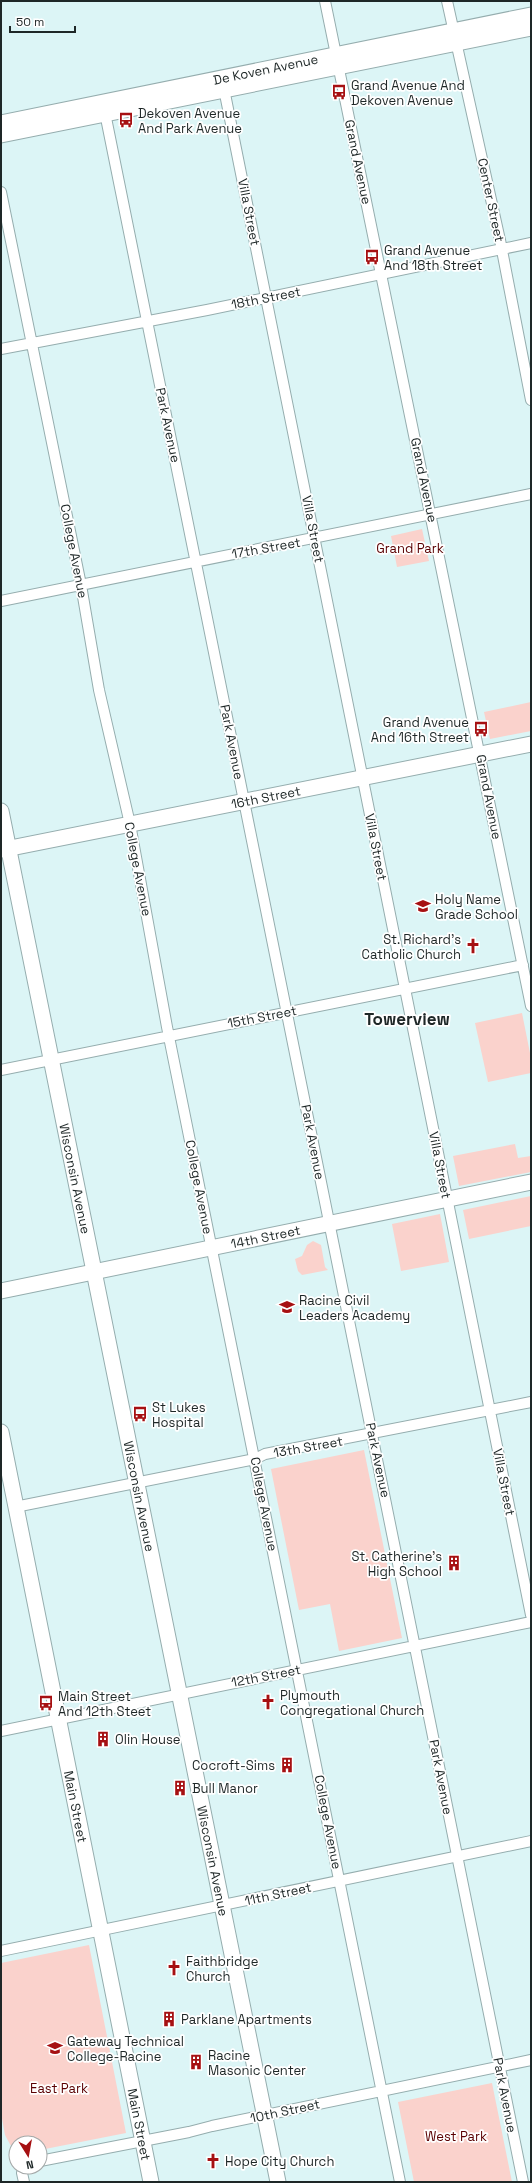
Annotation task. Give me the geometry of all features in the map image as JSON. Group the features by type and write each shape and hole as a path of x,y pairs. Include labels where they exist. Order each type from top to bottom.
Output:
{"street":[{"name":"Grand Avenue","path":"325,1 382,273 531,1006"},
{"name":"Center Street","path":"447,1 502,250 531,400"},
{"name":"De Koven Avenue","path":"1,123 104,108 223,85 454,37 531,15"},
{"name":"De Koven Avenue","path":"454,37 531,28"},
{"name":"Villa Street","path":"223,85 315,539 334,643 363,778 531,1615"},
{"name":"De Koven Avenue","path":"1,134 104,108"},
{"name":"Park Avenue","path":"104,108 523,2182"},
{"name":"College Avenue","path":"1,192 81,585 99,690 130,824 169,1036 400,2182"},
{"name":"18th Street","path":"1,349 266,298 531,243"},
{"name":"17th Street","path":"1,601 315,539 531,494"},
{"name":"16th Street","path":"5,849 531,744"},
{"name":"Wisconsin Avenue","path":"1,811 5,849 51,1060 278,2182"},
{"name":"15th Street","path":"1,1070 523,965"},
{"name":"14th Street","path":"1,1291 531,1182"},
{"name":"13th Street","path":"15,1507 255,1459 265,1454 531,1402"},
{"name":"Main Street","path":"1,1432 151,2182"},
{"name":"12th Street","path":"1,1732 531,1622"},
{"name":"11th Street","path":"1,1951 222,1906 457,1855 531,1841"},
{"name":"10th Street","path":"48,2159 531,2060"}],"green space":[{"name":"Grand Park","path":"422,529 429,561 397,567 391,536"},
{"path":"531,702 531,731 490,739 484,712"},
{"path":"522,1013 531,1058 531,1073 488,1082 475,1023"},
{"path":"515,1144 518,1158 531,1156 531,1172 459,1186 453,1156"},
{"path":"531,1196 531,1226 469,1239 463,1210"},
{"path":"440,1214 449,1262 401,1271 392,1224"},
{"path":"313,1241 321,1245 325,1267 328,1270 302,1275 298,1271 295,1259 302,1256 307,1245"},
{"path":"364,1450 402,1638 339,1651 330,1604 299,1610 271,1469"},
{"name":"East Park","path":"89,1945 126,2133 48,2148 48,2135 8,2135 8,2140 5,2135 1,2113 1,1963"},
{"name":"West Park","path":"492,2083 512,2182 414,2182 398,2102"}],"place":[{"name":"Grand Avenue And Dekoven Avenue","path":"339,92"},
{"name":"Dekoven Avenue And Park Avenue","path":"126,120"},
{"name":"Grand Avenue And 18th Street","path":"372,257"},
{"name":"Grand Avenue And 16th Street","path":"481,729"},
{"name":"Holy Name Grade School","path":"423,906"},
{"name":"St. Richard's Catholic Church","path":"473,946"},
{"name":"Racine Civil Leaders Academy","path":"287,1307"},
{"name":"St Lukes Hospital","path":"140,1414"},
{"name":"St. Catherine's High School","path":"454,1563"},
{"name":"Plymouth Congregational Church","path":"268,1702"},
{"name":"Main Street And 12th Steet","path":"46,1703"},
{"name":"Olin House","path":"103,1739"},
{"name":"Cocroft-Sims","path":"287,1765"},
{"name":"Bull Manor","path":"180,1788"},
{"name":"Faithbridge Church","path":"174,1968"},
{"name":"Parklane Apartments","path":"169,2019"},
{"name":"Gateway Technical College-Racine","path":"55,2048"},
{"name":"Racine Masonic Center","path":"196,2062"},
{"name":"Hope City Church","path":"213,2161"}],"district":[{"name":"Towerview","path":"407,1019"}]}
